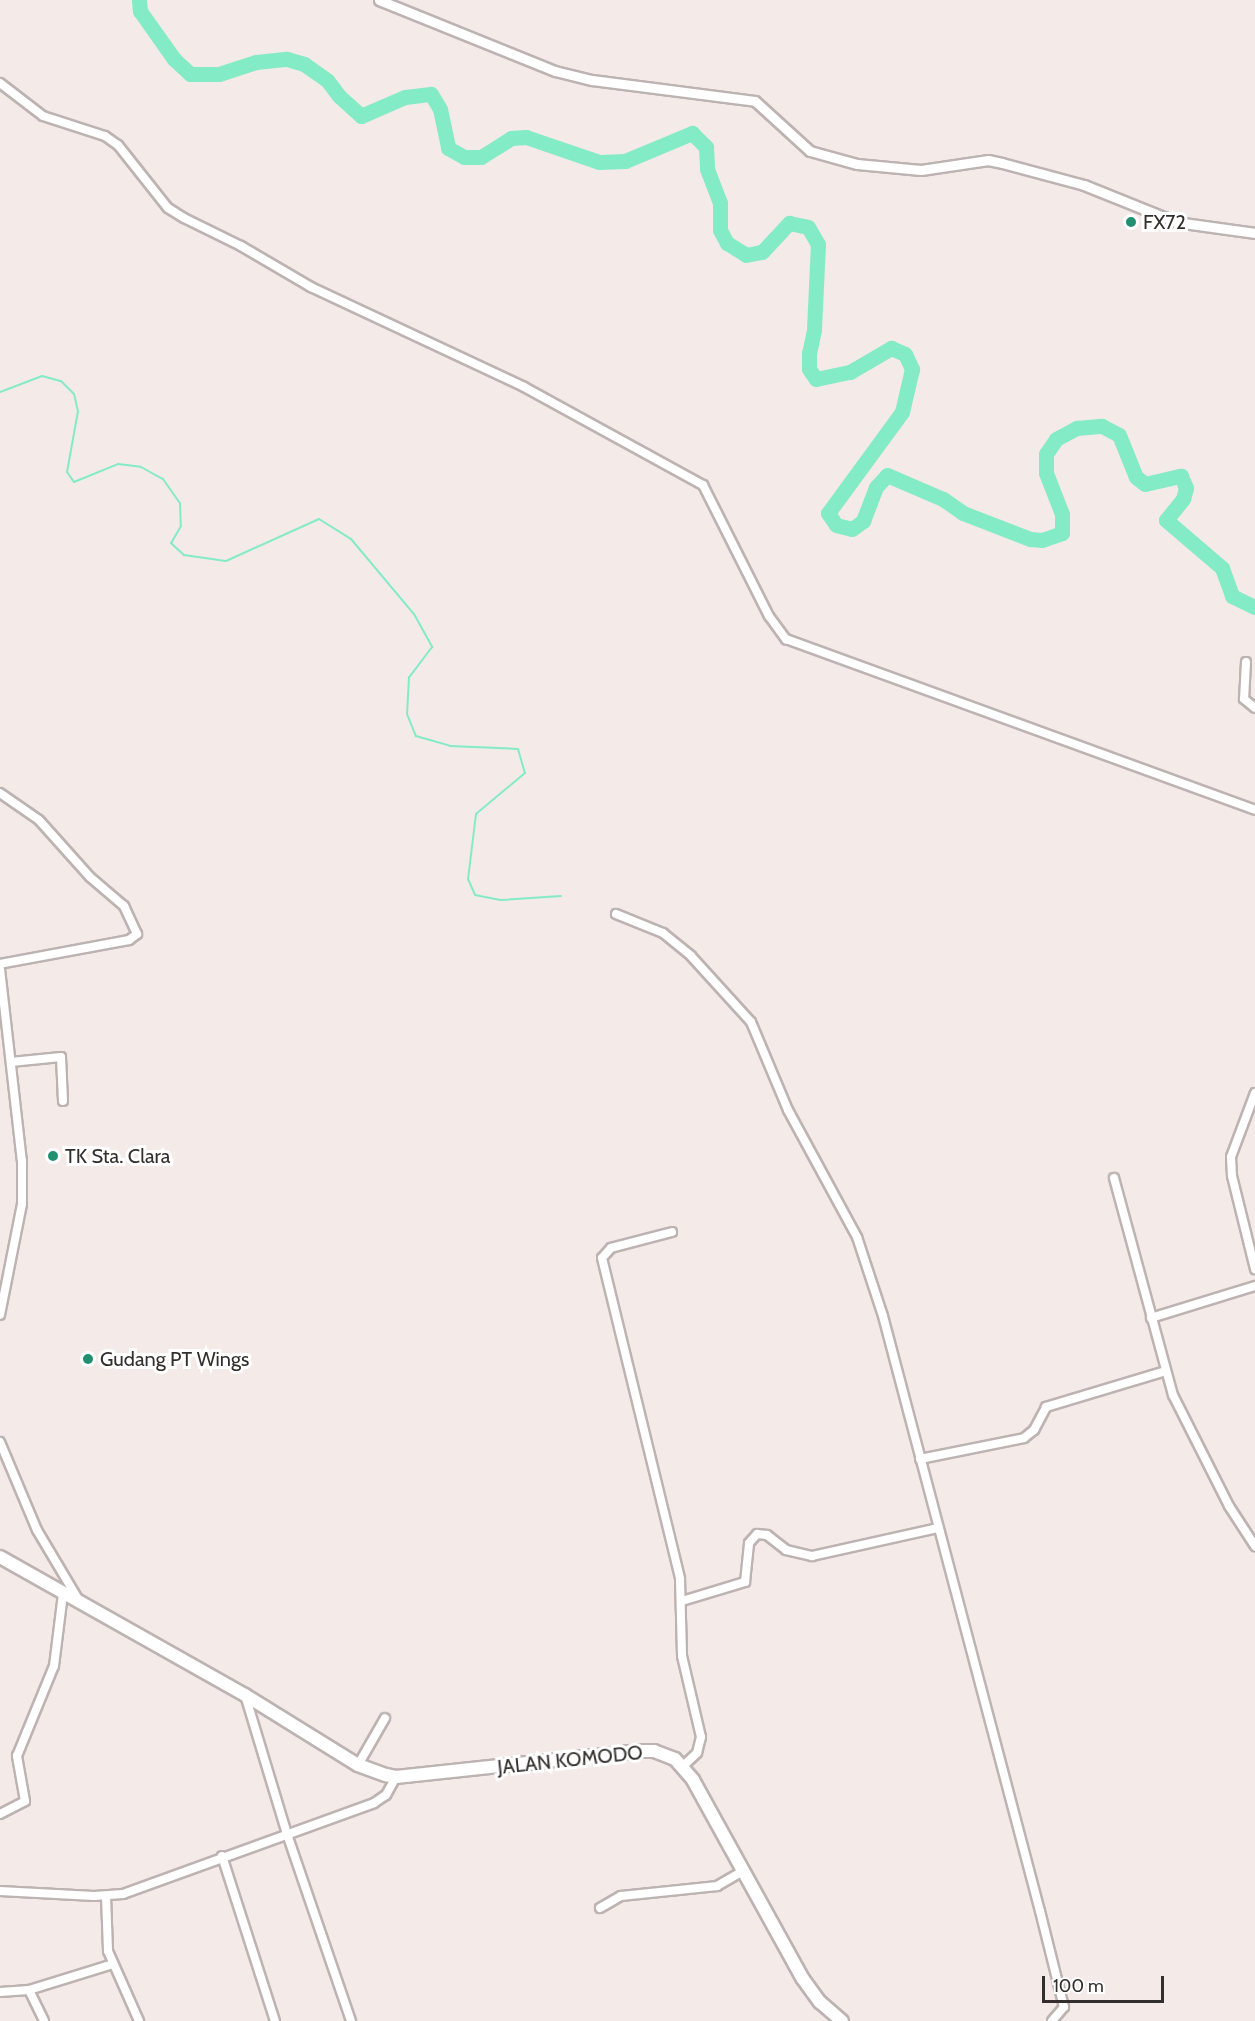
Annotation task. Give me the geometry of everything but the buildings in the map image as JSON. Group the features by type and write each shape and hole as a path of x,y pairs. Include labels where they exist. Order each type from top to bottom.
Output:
{"highway":[{"name":"JALAN KOMODO","path":"0,1557 245,1695 358,1765 396,1777 647,1751 663,1754 684,1765"},
{"path":"684,1765 741,1872 811,1991 842,2021"}],"street":[{"path":"379,0 555,71 592,80 755,101 810,151 857,164 921,170 988,160 1084,185 1176,222 1255,233"},
{"path":"0,82 43,116 105,136 118,145 168,208 184,218 241,246 311,288 525,387 703,485 769,616 786,639 1255,810"},
{"path":"1246,662 1244,699 1255,708"},
{"path":"0,793 39,820 90,877 124,906 137,934 129,940 0,964"},
{"path":"616,914 663,933 691,956 751,1022 788,1110 857,1237 883,1316 1064,2007 1052,2021"},
{"path":"0,969 22,1161 22,1204 0,1315"},
{"path":"11,1062 61,1057 63,1101"},
{"path":"1255,1093 1231,1157 1232,1176 1255,1269"},
{"path":"1114,1178 1173,1395 1229,1506 1255,1546"},
{"path":"672,1232 611,1248 602,1258 682,1601 682,1656 701,1737 697,1753 684,1765"},
{"path":"1150,1317 1255,1286"},
{"path":"920,1459 1024,1438 1034,1430 1046,1407 1166,1371"},
{"path":"0,1442 37,1530 80,1602"},
{"path":"682,1601 745,1582 749,1546 757,1534 765,1533 786,1550 812,1556 938,1528"},
{"path":"0,1814 25,1801 17,1756 54,1666 63,1593"},
{"path":"245,1695 287,1834 351,2021"},
{"path":"358,1765 385,1718"},
{"path":"0,1891 106,1896 374,1803 386,1795 396,1777"},
{"path":"222,1856 275,2021"},
{"path":"600,1908 619,1897 717,1886 741,1872"},
{"path":"106,1896 107,1946 139,2021"},
{"path":"0,1992 29,1990 113,1964"},
{"path":"29,1990 44,2021"}],"waterway":[{"path":"139,0 140,11 174,59 190,74 219,74 256,62 287,59 304,64 327,80 339,96 361,116 405,97 431,94 440,109 448,148 464,157 481,157 511,138 526,137 599,162 625,161 692,133 706,147 707,169 720,203 720,230 727,243 746,255 762,252 789,223 808,227 818,244 814,330 809,353 809,369 816,379 850,372 891,348 905,354 912,369 902,412 828,513 836,525 852,529 863,521 876,487 887,475 943,499 963,513 1030,539 1042,540 1062,533 1062,514 1046,473 1046,454 1056,439 1077,428 1102,426 1119,435 1136,477 1145,484 1181,476 1186,488 1183,499 1166,520 1222,568 1232,596 1255,607"},
{"path":"0,392 42,376 61,381 74,394 78,411 67,472 74,482 118,464 141,467 163,479 180,503 181,526 171,543 184,555 226,561 319,519 351,539 414,614 432,647 409,677 407,714 416,736 450,746 518,749 525,773 476,814 468,879 475,895 501,900 561,896"}],"place":[{"name":"FX72","path":"1131,222"},
{"name":"TK Sta. Clara","path":"53,1156"},
{"name":"Gudang PT Wings","path":"88,1359"}]}
